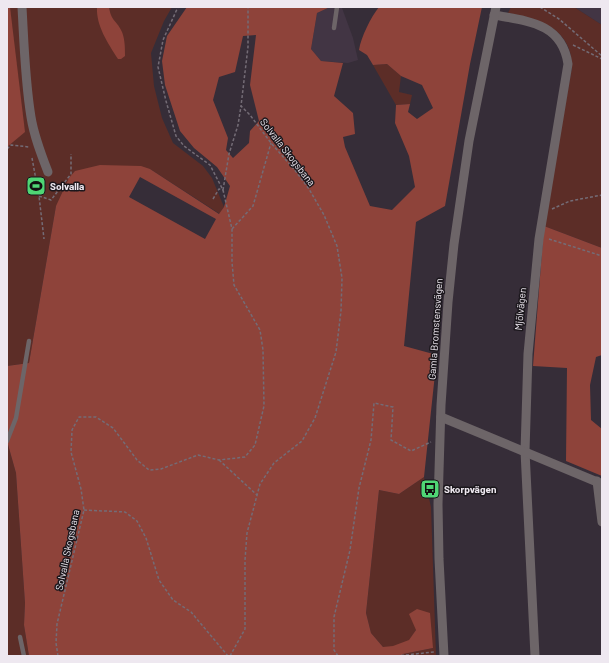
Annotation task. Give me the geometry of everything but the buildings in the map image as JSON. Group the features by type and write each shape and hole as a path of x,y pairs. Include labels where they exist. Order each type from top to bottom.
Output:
{"street":[{"path":"22,7 31,118 38,148 48,172"},
{"name":"Mjölvägen","path":"495,11 540,25 553,33 561,44 567,57 568,70 539,236 528,354 525,451 535,656"},
{"name":"Gamla Bromstensvägen","path":"444,654 439,542 440,438 445,331 454,244 469,141 495,11"},
{"path":"441,417 599,483 602,522"}],"lane":[{"path":"334,28 337,7"},
{"path":"7,442 16,418 28,340"},
{"path":"20,637 24,656"}],"path":[{"name":"Solvalla Skogsbana","path":"58,656 56,644 58,624 84,510 81,489 71,452 72,430 79,417 96,417 113,428 137,460 149,470 161,470 198,455 219,460 245,457 255,445 264,406 263,350 260,330 234,285 232,229 223,190 210,165 184,146 176,136 158,66 163,40 178,7"},
{"name":"Solvalla Skogsbana","path":"223,190 229,154 238,125 241,106 248,47 248,7"},
{"path":"540,7 559,19 602,58"},
{"path":"561,44 564,42 602,58"},
{"name":"Solvalla Skogsbana","path":"229,656 245,629 245,560 247,533 260,484 274,463 302,440 316,418 336,352 341,311 342,278 338,246 324,215 308,188 294,169 241,106"},
{"path":"232,229 253,206 271,143"},
{"path":"7,149 11,145 38,148"},
{"path":"44,239 39,196 51,200 71,174 71,154"},
{"path":"213,199 219,189 223,190"},
{"path":"543,214 570,201 602,195"},
{"path":"539,236 602,256"},
{"path":"338,656 334,650 334,618 350,550 359,488 370,440 374,403 393,407 391,440 411,451 440,438"},
{"path":"219,460 258,495"},
{"path":"84,510 125,512 136,521 146,538 159,580 172,600 191,612 229,656"},
{"path":"396,656 444,654"}],"shaded area":[{"name":"Solvalla","path":"7,7 172,7 164,21 151,53 154,86 162,118 173,143 203,166 212,178 224,207 220,214 150,169 56,206 29,363 7,366"},
{"path":"7,7 10,7 25,132 7,147"},
{"path":"97,7 109,7 112,18 122,33 125,56 121,59 118,59 103,34 98,21"},
{"path":"187,7 330,7 317,13 311,49 321,61 343,63 334,96 353,113 355,134 343,137 345,147 370,206 392,210 415,187 409,156 395,123 396,105 410,104 408,112 417,119 433,108 422,85 401,76 387,64 373,65 367,55 359,50 364,33 379,7 482,7 470,64 445,206 416,222 404,346 437,355 424,477 399,494 379,490 366,613 371,633 383,647 393,646 409,640 416,630 409,614 417,609 430,613 433,648 403,654 401,656 29,656 24,625 25,603 16,473 7,441 7,366 29,363 56,206 69,178 75,171 100,165 141,166 150,169 219,214 224,207 230,186 217,167 194,148 180,131 165,85 162,61 167,36","holes":["256,35 250,85 259,121 250,131 249,143 233,158 226,150 228,138 213,100 219,77 235,72 243,36","140,177 216,219 205,239 129,197"]},
{"path":"330,7 342,8 353,38 358,60 348,63 321,61 311,49 317,13"},
{"path":"511,7 574,7 602,25 602,248 544,226 572,67 566,42 560,35 545,24 536,20 508,13"},
{"path":"574,7 602,7 602,25"},
{"path":"387,64 401,76 399,92 412,95 410,104 396,105 373,65"},
{"path":"544,226 602,248 602,355 596,357 590,385 591,420 602,429 602,476 566,461 567,368 533,366"},
{"path":"7,441 16,473 25,603 24,625 29,656 7,656"},
{"path":"424,477 431,507 436,656 401,656 403,654 433,648 416,630 409,641 391,650 383,647 371,633 366,613 379,490 399,494"}],"place":[{"name":"Solvalla","path":"36,186"},
{"name":"Skorpvägen","path":"430,489"}]}
